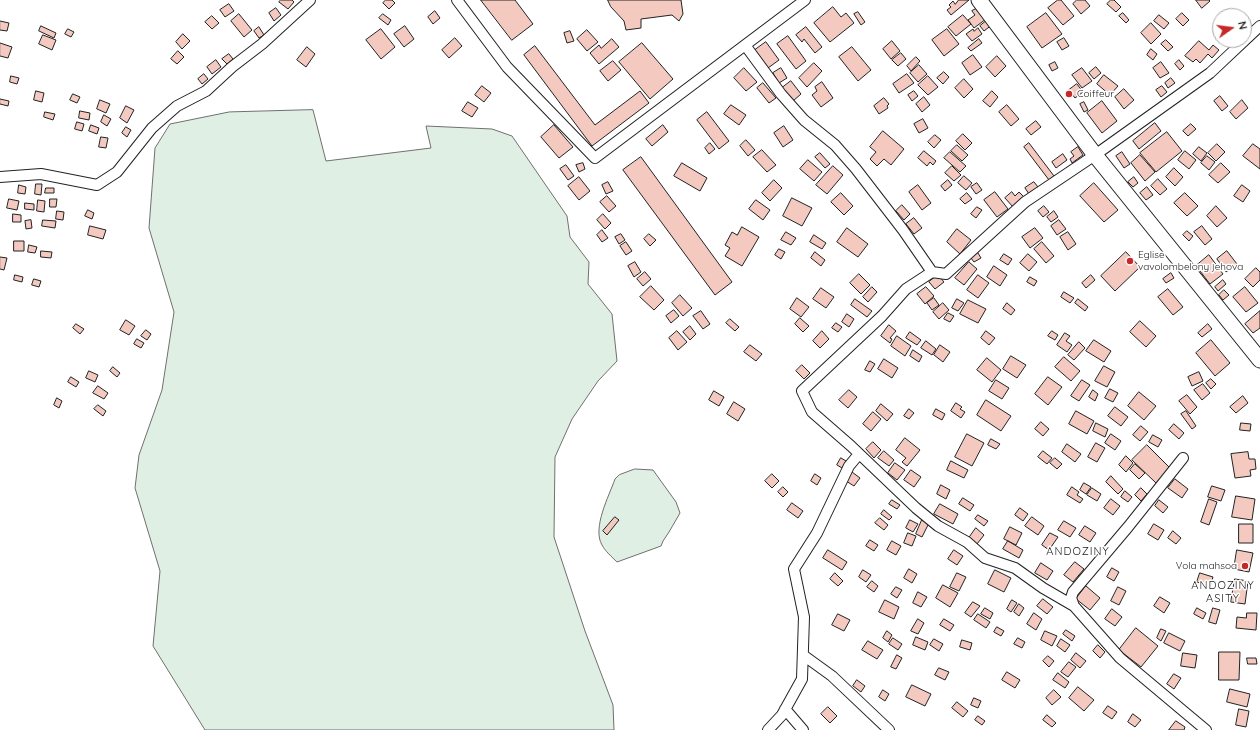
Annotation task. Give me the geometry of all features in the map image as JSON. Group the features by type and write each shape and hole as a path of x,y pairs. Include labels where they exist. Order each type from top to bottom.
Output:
{"street":[{"path":"0,177 41,174 97,185 117,172 152,128 177,106 206,91 232,67 262,44 310,0"},
{"path":"457,0 507,67 595,158 805,0"},
{"path":"979,0 1095,155 1260,360"},
{"path":"1206,730 1120,658 1074,606 1043,588 1014,568 985,558 967,542 938,526 916,508 812,412 802,391 882,316 906,289 932,272 946,274 1025,202 1095,155 1210,73 1260,26"},
{"path":"745,45 781,94 804,120 835,145 856,169 903,230 932,272"},
{"path":"768,730 782,715 802,679 804,617 794,570 817,533 849,466 859,454"},
{"path":"1074,606 1071,598 1073,592 1128,527 1183,458"},
{"path":"803,655 832,676 889,730"},
{"path":"785,709 803,730"}],"green space":[{"path":"313,110 326,161 431,148 426,126 492,129 512,136 567,216 570,237 589,262 588,284 612,314 617,361 598,381 572,419 555,457 554,537 585,631 613,705 614,730 205,730 153,646 160,571 135,488 139,455 162,390 174,312 149,228 155,148 170,124 229,112"},
{"path":"635,469 653,470 676,502 680,513 661,546 617,562 607,552 599,538 600,521 615,479 619,475"}],"building":[{"path":"281,0 292,0 294,2 288,9 279,2"},
{"path":"386,0 392,0 395,3 389,9 383,3"},
{"path":"481,0 515,0 533,24 512,40"},
{"path":"608,0 681,0 683,14 679,21 672,15 641,19 641,28 626,30 624,21 611,7"},
{"path":"959,0 969,0 951,15 947,10 951,7 949,5 953,1 955,4"},
{"path":"1058,0 1061,0 1074,16 1063,25 1048,8"},
{"path":"1077,0 1085,0 1090,6 1081,14 1073,4"},
{"path":"1111,0 1114,0 1121,7 1116,12 1107,4"},
{"path":"1196,0 1209,0 1210,1 1202,8"},
{"path":"229,4 234,11 225,17 220,10"},
{"path":"833,7 841,17 846,13 854,23 830,42 814,23"},
{"path":"276,8 281,15 274,21 269,13"},
{"path":"976,9 978,12 980,11 986,19 974,28 968,20 975,15 972,11"},
{"path":"435,11 440,18 433,24 428,17"},
{"path":"858,12 865,22 861,25 854,14"},
{"path":"1046,13 1062,34 1042,48 1027,27"},
{"path":"1123,13 1129,20 1126,23 1119,16"},
{"path":"1182,13 1189,20 1183,26 1176,19"},
{"path":"239,14 252,30 244,37 231,21"},
{"path":"383,14 391,20 388,25 379,18"},
{"path":"963,15 971,24 956,36 948,27"},
{"path":"1159,15 1169,23 1164,29 1154,21"},
{"path":"212,16 219,23 212,29 205,22"},
{"path":"989,19 993,24 984,31 980,26"},
{"path":"0,21 9,23 7,31 0,30"},
{"path":"1151,23 1161,34 1151,44 1141,33"},
{"path":"41,26 56,33 54,38 39,31"},
{"path":"405,26 414,39 404,47 394,34"},
{"path":"259,27 264,35 259,38 254,31"},
{"path":"806,27 822,47 815,53 804,39 802,42 796,35"},
{"path":"978,28 982,34 972,41 966,34 973,29 974,31"},
{"path":"68,29 74,32 71,37 65,34"},
{"path":"381,29 395,47 381,59 366,40"},
{"path":"947,29 959,44 944,56 932,40"},
{"path":"587,30 598,42 587,51 577,39"},
{"path":"570,31 574,41 567,43 564,33"},
{"path":"183,34 190,41 182,49 176,42"},
{"path":"43,35 56,40 52,50 39,44"},
{"path":"788,36 806,61 796,69 777,44"},
{"path":"455,38 462,46 449,58 442,50"},
{"path":"1064,38 1069,46 1062,50 1057,42"},
{"path":"612,39 619,47 599,64 590,53 599,45 601,48"},
{"path":"979,39 982,43 971,51 968,48"},
{"path":"1166,40 1173,47 1168,51 1161,44"},
{"path":"892,41 900,51 891,59 883,49"},
{"path":"1199,41 1209,50 1212,46 1212,48 1217,48 1219,50 1212,58 1208,54 1200,63 1196,59 1193,62 1185,56"},
{"path":"766,42 779,60 768,68 755,50"},
{"path":"0,43 12,47 8,58 0,56"},
{"path":"642,43 673,79 650,99 619,62"},
{"path":"535,46 595,125 640,91 649,103 592,146 524,55"},
{"path":"307,47 315,54 306,67 297,60"},
{"path":"852,47 871,70 858,81 839,57"},
{"path":"1151,49 1157,54 1153,60 1147,55"},
{"path":"178,51 184,57 177,64 171,59"},
{"path":"901,53 906,59 898,66 892,60"},
{"path":"229,54 233,59 227,64 222,59"},
{"path":"973,55 982,67 970,75 962,63"},
{"path":"997,56 1006,66 995,77 986,67"},
{"path":"916,57 920,61 911,71 907,66"},
{"path":"216,60 221,67 212,74 207,67"},
{"path":"1179,60 1184,66 1180,70 1175,64"},
{"path":"613,61 621,70 608,81 600,71"},
{"path":"1055,62 1058,68 1052,71 1049,65"},
{"path":"1161,62 1169,73 1160,78 1153,68"},
{"path":"814,63 822,71 807,87 799,78"},
{"path":"919,65 927,74 918,82 910,73"},
{"path":"1096,67 1101,73 1094,79 1089,73"},
{"path":"744,68 757,82 746,91 734,78"},
{"path":"781,68 787,78 779,83 773,73"},
{"path":"1082,68 1092,81 1082,88 1072,75"},
{"path":"944,72 949,77 943,84 937,78"},
{"path":"204,74 208,79 202,84 198,79"},
{"path":"907,74 914,83 899,93 893,84"},
{"path":"1104,75 1118,86 1110,95 1097,84"},
{"path":"11,76 19,78 17,84 10,82"},
{"path":"928,76 938,87 928,95 918,85"},
{"path":"1171,78 1175,83 1168,88 1165,83"},
{"path":"964,79 973,89 964,98 955,88"},
{"path":"791,81 801,94 793,101 782,88"},
{"path":"822,82 833,98 821,107 812,95 817,91 815,87"},
{"path":"763,83 776,98 769,103 757,88"},
{"path":"1077,84 1083,92 1075,98 1069,90"},
{"path":"482,86 491,93 484,102 475,95"},
{"path":"1162,86 1167,92 1161,97 1156,90"},
{"path":"1124,89 1134,100 1124,109 1115,97"},
{"path":"36,91 44,93 42,102 34,100"},
{"path":"914,91 918,96 912,101 908,95"},
{"path":"992,91 998,97 990,107 983,101"},
{"path":"73,94 80,97 77,103 70,100"},
{"path":"1220,96 1228,106 1222,111 1214,101"},
{"path":"924,97 930,105 922,112 916,104"},
{"path":"884,98 889,104 887,106 888,108 879,114 874,106"},
{"path":"0,99 9,101 8,106 0,104"},
{"path":"100,100 110,104 106,113 97,109"},
{"path":"1242,100 1248,108 1236,119 1230,112"},
{"path":"1102,101 1117,121 1102,133 1087,113"},
{"path":"468,102 478,108 472,117 462,111"},
{"path":"1084,102 1088,110 1084,112 1080,104"},
{"path":"731,105 746,115 739,125 724,114"},
{"path":"1007,105 1019,119 1011,126 999,112"},
{"path":"126,106 134,110 127,123 120,118"},
{"path":"80,111 90,113 89,120 79,118"},
{"path":"45,112 55,114 53,120 44,117"},
{"path":"707,112 729,141 719,149 697,120"},
{"path":"104,115 111,119 107,126 101,122"},
{"path":"923,119 928,128 919,133 914,124"},
{"path":"1036,121 1041,127 1031,135 1026,129"},
{"path":"77,122 84,124 82,131 75,129"},
{"path":"1155,123 1161,131 1139,149 1133,141"},
{"path":"1191,124 1196,129 1188,136 1183,131"},
{"path":"91,125 99,128 97,134 89,131"},
{"path":"554,125 573,147 559,158 541,137"},
{"path":"663,125 668,132 652,146 646,139"},
{"path":"784,126 793,140 783,147 774,133"},
{"path":"126,127 131,130 127,137 122,133"},
{"path":"883,131 904,149 891,165 884,159 877,166 870,159 876,152 870,147"},
{"path":"1167,132 1182,151 1156,172 1140,153"},
{"path":"963,134 972,143 965,150 956,141"},
{"path":"935,135 941,140 934,148 928,142"},
{"path":"101,137 108,138 106,148 99,147"},
{"path":"746,140 755,150 748,156 740,146"},
{"path":"710,143 715,149 709,154 705,148"},
{"path":"1029,143 1054,176 1049,180 1024,147"},
{"path":"1217,144 1225,152 1216,161 1208,153"},
{"path":"1253,144 1260,149 1260,169 1243,156"},
{"path":"957,145 968,155 962,161 951,151"},
{"path":"1078,147 1083,155 1072,163 1070,159 1074,156 1071,152"},
{"path":"1199,147 1207,153 1201,161 1193,154"},
{"path":"762,150 776,165 767,172 753,157"},
{"path":"924,151 936,161 933,165 930,162 927,166 918,158"},
{"path":"1185,151 1196,160 1189,169 1178,160"},
{"path":"950,152 966,166 960,172 944,158"},
{"path":"1122,152 1130,164 1124,168 1116,156"},
{"path":"820,153 830,164 825,168 815,157"},
{"path":"1063,154 1067,160 1056,168 1052,162"},
{"path":"1140,155 1155,172 1145,181 1131,163"},
{"path":"1207,156 1215,162 1209,170 1201,163"},
{"path":"641,157 732,282 715,295 623,170"},
{"path":"808,160 822,172 814,181 800,169"},
{"path":"583,163 585,169 579,172 576,165"},
{"path":"682,163 707,178 700,191 674,176"},
{"path":"1221,163 1230,172 1218,183 1209,175"},
{"path":"566,165 574,176 568,180 560,169"},
{"path":"833,166 843,175 827,194 816,185"},
{"path":"952,166 961,175 954,181 945,173"},
{"path":"1174,168 1183,177 1175,186 1166,177"},
{"path":"964,176 972,183 966,190 958,183"},
{"path":"579,177 590,191 579,200 568,186"},
{"path":"1134,177 1138,183 1133,187 1128,182"},
{"path":"1158,179 1167,189 1160,195 1151,186"},
{"path":"774,180 782,188 770,201 762,193"},
{"path":"948,180 952,185 945,191 941,186"},
{"path":"608,182 613,191 606,194 602,185"},
{"path":"1034,182 1038,187 1029,194 1025,188"},
{"path":"977,183 982,190 976,194 971,187"},
{"path":"1094,183 1118,210 1104,222 1080,196"},
{"path":"36,184 42,184 41,195 35,194"},
{"path":"19,185 26,187 25,194 18,193"},
{"path":"918,185 931,203 922,210 909,192"},
{"path":"1242,185 1250,191 1243,202 1234,196"},
{"path":"1147,187 1153,195 1146,200 1140,193"},
{"path":"46,188 54,188 54,193 45,193"},
{"path":"995,192 1008,209 997,217 984,200"},
{"path":"1012,192 1015,196 1019,192 1024,197 1013,207 1005,198"},
{"path":"841,193 853,206 844,215 831,202"},
{"path":"967,193 972,199 965,204 960,199"},
{"path":"1185,193 1198,206 1187,216 1174,203"},
{"path":"607,196 616,206 609,212 600,202"},
{"path":"792,198 812,208 802,226 783,216"},
{"path":"9,199 19,201 17,210 7,208"},
{"path":"50,199 57,199 56,207 50,207"},
{"path":"38,200 45,201 44,212 37,211"},
{"path":"756,200 770,210 763,220 749,209"},
{"path":"25,203 34,204 34,210 25,209"},
{"path":"902,205 910,214 904,220 896,211"},
{"path":"1044,206 1049,212 1043,217 1038,211"},
{"path":"1216,206 1227,218 1217,227 1207,216"},
{"path":"977,207 982,210 976,218 971,214"},
{"path":"88,210 94,213 92,219 85,216"},
{"path":"57,211 64,212 63,220 56,219"},
{"path":"1054,211 1058,217 1051,222 1047,217"},
{"path":"13,214 21,215 21,222 13,222"},
{"path":"603,214 611,223 605,229 597,220"},
{"path":"914,218 922,228 914,234 906,224"},
{"path":"31,220 32,228 26,229 25,221"},
{"path":"43,220 56,221 55,228 42,226"},
{"path":"1059,220 1066,229 1057,235 1051,226"},
{"path":"90,226 106,230 103,239 88,235"},
{"path":"1202,226 1212,239 1205,245 1194,232"},
{"path":"742,227 759,237 742,266 725,256 730,248 725,245 732,232 737,235"},
{"path":"847,228 868,244 858,257 837,242"},
{"path":"1035,228 1043,238 1030,248 1022,237"},
{"path":"957,229 971,240 960,254 947,242"},
{"path":"602,230 608,238 602,242 597,235"},
{"path":"1187,231 1193,236 1189,241 1183,235"},
{"path":"786,232 796,238 791,245 781,240"},
{"path":"1068,232 1076,244 1068,250 1060,237"},
{"path":"621,234 625,240 619,244 615,237"},
{"path":"649,234 656,240 650,246 644,239"},
{"path":"814,235 826,243 822,249 810,242"},
{"path":"14,241 24,241 24,251 14,251"},
{"path":"626,242 632,251 626,255 620,246"},
{"path":"1042,242 1054,256 1046,263 1034,249"},
{"path":"29,245 37,247 35,253 28,252"},
{"path":"779,249 785,252 781,259 775,255"},
{"path":"41,251 52,252 51,258 41,257"},
{"path":"1227,251 1237,264 1226,272 1217,259"},
{"path":"815,252 825,260 821,266 811,258"},
{"path":"1126,252 1140,267 1115,291 1101,276"},
{"path":"978,253 981,258 974,262 971,258"},
{"path":"1004,254 1012,259 1008,265 1000,260"},
{"path":"1028,254 1037,262 1029,271 1020,263"},
{"path":"1209,255 1223,274 1210,284 1196,266"},
{"path":"0,257 7,258 4,270 0,269"},
{"path":"635,262 641,272 634,277 628,266"},
{"path":"969,262 977,269 964,285 955,278"},
{"path":"994,266 1007,275 1000,286 987,277"},
{"path":"1256,268 1260,272 1260,280 1253,287 1245,279"},
{"path":"645,272 651,279 643,286 637,279"},
{"path":"1171,273 1174,278 1166,283 1163,279"},
{"path":"859,274 870,285 861,294 850,283"},
{"path":"15,275 23,277 22,282 14,280"},
{"path":"938,275 944,282 935,289 929,282"},
{"path":"978,275 989,283 978,298 967,290"},
{"path":"1091,275 1095,280 1086,288 1082,283"},
{"path":"1030,277 1037,281 1034,286 1027,282"},
{"path":"34,279 41,281 39,287 32,285"},
{"path":"1223,280 1226,284 1218,291 1215,287"},
{"path":"651,286 664,300 654,310 640,297"},
{"path":"872,287 877,292 868,302 863,297"},
{"path":"926,287 934,296 925,304 917,294"},
{"path":"1245,287 1258,303 1246,312 1233,297"},
{"path":"821,288 834,297 826,308 813,299"},
{"path":"1168,289 1183,307 1173,315 1158,297"},
{"path":"1224,290 1229,295 1223,300 1219,295"},
{"path":"1064,292 1074,298 1070,303 1061,297"},
{"path":"680,295 692,308 683,316 672,303"},
{"path":"797,298 809,307 801,317 790,309"},
{"path":"934,298 939,305 932,310 927,303"},
{"path":"855,299 872,311 867,317 851,305"},
{"path":"957,299 964,303 958,311 952,308"},
{"path":"1078,299 1088,307 1085,311 1075,303"},
{"path":"968,300 986,309 978,323 960,314"},
{"path":"943,303 949,310 939,319 933,312"},
{"path":"1007,303 1015,310 1011,315 1003,309"},
{"path":"674,310 679,316 671,323 666,316"},
{"path":"701,311 710,324 703,329 693,316"},
{"path":"1260,311 1260,328 1253,333 1245,324"},
{"path":"948,313 954,316 950,322 944,319"},
{"path":"847,314 854,319 849,327 842,322"},
{"path":"800,318 809,326 803,332 795,324"},
{"path":"730,319 739,327 735,331 726,323"},
{"path":"126,320 135,326 129,335 120,330"},
{"path":"1140,321 1156,336 1146,347 1130,332"},
{"path":"836,323 842,327 838,332 832,328"},
{"path":"76,324 84,329 80,334 73,328"},
{"path":"1208,324 1212,329 1202,337 1198,333"},
{"path":"889,325 896,331 890,338 892,339 890,343 881,336"},
{"path":"690,326 696,334 690,340 683,332"},
{"path":"146,330 151,334 147,340 141,336"},
{"path":"677,331 687,342 678,350 669,338"},
{"path":"822,331 829,339 820,348 813,341"},
{"path":"986,331 995,338 989,345 981,338"},
{"path":"1052,331 1058,335 1055,340 1048,336"},
{"path":"910,332 921,340 917,345 906,338"},
{"path":"1065,333 1070,336 1066,341 1072,345 1067,352 1057,345"},
{"path":"897,336 911,346 905,356 891,346"},
{"path":"137,339 144,343 141,348 134,344"},
{"path":"1094,340 1111,351 1104,362 1086,351"},
{"path":"1211,340 1230,363 1215,376 1196,353"},
{"path":"926,341 936,349 932,355 921,348"},
{"path":"1079,342 1085,348 1074,360 1068,355"},
{"path":"750,345 762,354 756,361 744,352"},
{"path":"940,345 950,352 943,362 934,355"},
{"path":"913,350 922,356 919,362 910,356"},
{"path":"1011,356 1026,365 1017,378 1003,369"},
{"path":"1064,357 1080,371 1071,381 1055,367"},
{"path":"987,358 1001,370 992,382 977,370"},
{"path":"884,359 898,368 892,378 878,369"},
{"path":"870,361 875,364 870,372 865,370"},
{"path":"802,365 810,373 804,379 796,371"},
{"path":"1104,366 1115,372 1107,387 1095,381"},
{"path":"113,367 120,373 117,377 110,371"},
{"path":"89,371 98,375 95,382 86,378"},
{"path":"1199,372 1203,381 1192,386 1188,377"},
{"path":"71,377 79,382 76,387 68,382"},
{"path":"1048,377 1062,387 1048,405 1035,394"},
{"path":"1211,379 1216,384 1211,389 1206,383"},
{"path":"996,380 1009,388 1002,399 989,391"},
{"path":"1082,380 1090,385 1079,401 1071,396"},
{"path":"1203,384 1210,393 1202,400 1194,390"},
{"path":"98,386 108,393 104,399 93,393"},
{"path":"1110,389 1118,393 1113,402 1105,398"},
{"path":"849,390 857,397 848,408 839,400"},
{"path":"1093,390 1098,394 1095,401 1089,397"},
{"path":"714,391 724,397 719,406 709,400"},
{"path":"1139,392 1156,406 1144,420 1128,406"},
{"path":"1187,395 1197,407 1190,414 1179,401"},
{"path":"1243,396 1248,403 1236,413 1230,407"},
{"path":"57,398 62,401 59,408 54,405"},
{"path":"986,400 1011,416 1001,431 977,415"},
{"path":"734,402 745,409 738,421 727,414"},
{"path":"956,403 962,407 960,409 965,412 961,418 951,411"},
{"path":"881,404 893,414 887,421 876,411"},
{"path":"98,405 106,411 103,416 94,409"},
{"path":"1115,407 1128,417 1121,426 1108,416"},
{"path":"909,409 914,413 909,419 904,416"},
{"path":"936,409 945,414 942,420 933,415"},
{"path":"1076,411 1094,421 1087,434 1069,424"},
{"path":"1186,411 1196,426 1192,429 1181,414"},
{"path":"873,412 881,419 871,431 863,424"},
{"path":"1041,422 1049,429 1043,436 1035,429"},
{"path":"1096,423 1108,429 1105,437 1093,431"},
{"path":"1241,423 1251,424 1250,431 1240,430"},
{"path":"1174,424 1184,433 1179,439 1169,430"},
{"path":"1141,426 1148,432 1140,441 1133,435"},
{"path":"967,434 984,443 972,466 955,457"},
{"path":"1111,434 1121,441 1115,450 1105,443"},
{"path":"1153,435 1162,440 1158,447 1149,442"},
{"path":"905,438 920,450 907,466 902,462 906,458 896,450"},
{"path":"991,439 1000,444 996,449 988,445"},
{"path":"873,442 881,450 874,458 866,449"},
{"path":"1096,443 1105,448 1097,462 1088,457"},
{"path":"1067,444 1081,454 1075,462 1062,452"},
{"path":"1147,445 1170,468 1156,483 1132,460"},
{"path":"884,451 894,460 889,466 878,458"},
{"path":"1043,451 1052,458 1047,464 1038,457"},
{"path":"1248,452 1249,459 1255,459 1256,469 1250,470 1251,476 1235,478 1231,454"},
{"path":"1126,456 1133,463 1126,472 1119,465"},
{"path":"841,458 846,461 842,468 837,465"},
{"path":"1055,458 1062,464 1057,469 1050,463"},
{"path":"951,461 968,470 964,478 947,470"},
{"path":"895,463 905,470 897,480 888,473"},
{"path":"1135,464 1145,473 1139,479 1130,470"},
{"path":"911,470 921,477 914,487 904,480"},
{"path":"852,472 860,478 854,486 846,481"},
{"path":"772,474 779,481 772,488 765,481"},
{"path":"815,474 821,478 817,485 811,481"},
{"path":"1111,476 1123,489 1118,494 1106,482"},
{"path":"1175,479 1188,489 1182,498 1168,488"},
{"path":"1084,483 1091,487 1086,494 1080,490"},
{"path":"941,485 950,490 946,499 937,494"},
{"path":"1212,486 1225,490 1221,501 1208,497"},
{"path":"783,487 788,492 783,497 778,492"},
{"path":"1072,487 1079,492 1077,495 1083,499 1080,503 1067,495"},
{"path":"1092,488 1101,494 1097,501 1087,495"},
{"path":"1141,488 1147,494 1141,501 1135,495"},
{"path":"1125,491 1132,497 1128,502 1121,497"},
{"path":"1236,496 1255,499 1252,520 1232,517"},
{"path":"963,498 974,505 970,511 959,504"},
{"path":"1111,499 1120,506 1113,515 1104,508"},
{"path":"1209,499 1217,502 1209,525 1201,522"},
{"path":"892,500 900,505 897,509 889,504"},
{"path":"1159,500 1168,507 1163,513 1155,506"},
{"path":"792,503 803,511 798,518 787,510"},
{"path":"940,504 958,514 953,524 934,514"},
{"path":"1020,508 1028,514 1023,521 1015,515"},
{"path":"884,510 892,517 889,520 881,514"},
{"path":"978,515 988,521 984,526 975,519"},
{"path":"615,517 619,520 607,535 603,531"},
{"path":"1032,517 1044,526 1038,535 1025,526"},
{"path":"880,518 888,525 884,530 875,523"},
{"path":"910,520 918,524 913,532 906,528"},
{"path":"922,520 929,523 922,537 916,534"},
{"path":"1064,521 1076,528 1070,537 1058,530"},
{"path":"1154,524 1164,530 1158,540 1148,534"},
{"path":"1239,524 1253,524 1253,543 1239,543"},
{"path":"1085,526 1096,533 1090,542 1079,535"},
{"path":"1010,527 1022,533 1016,545 1004,539"},
{"path":"976,528 984,535 977,544 969,538"},
{"path":"1173,531 1181,538 1176,544 1168,538"},
{"path":"908,533 916,536 912,546 904,543"},
{"path":"1050,533 1058,537 1049,550 1042,545"},
{"path":"870,540 878,545 874,551 866,546"},
{"path":"892,541 901,546 896,555 887,550"},
{"path":"1008,541 1023,550 1019,558 1003,549"},
{"path":"828,550 847,562 842,570 823,558"},
{"path":"954,550 963,556 957,565 948,559"},
{"path":"1237,550 1253,553 1249,572 1234,569"},
{"path":"1075,562 1084,569 1073,582 1064,575"},
{"path":"1041,563 1053,571 1047,580 1035,573"},
{"path":"1112,568 1119,572 1114,581 1107,577"},
{"path":"909,569 917,574 912,583 904,578"},
{"path":"863,570 871,575 866,582 859,577"},
{"path":"995,570 1011,578 1004,592 988,584"},
{"path":"835,573 843,581 838,586 830,579"},
{"path":"957,573 966,577 959,591 950,587"},
{"path":"1200,573 1213,577 1210,587 1197,582"},
{"path":"1235,579 1248,581 1245,604 1231,602"},
{"path":"872,581 878,586 874,592 867,587"},
{"path":"943,585 958,593 950,607 936,598"},
{"path":"1086,586 1100,598 1090,610 1076,599"},
{"path":"896,587 902,590 897,598 891,594"},
{"path":"1118,587 1126,591 1119,605 1111,601"},
{"path":"918,592 927,597 921,607 913,603"},
{"path":"1160,597 1170,603 1164,613 1154,606"},
{"path":"1043,599 1053,607 1047,614 1037,606"},
{"path":"885,600 899,607 894,619 879,612"},
{"path":"1012,600 1017,603 1011,612 1007,609"},
{"path":"973,602 980,606 971,617 965,613"},
{"path":"1019,604 1024,608 1019,616 1014,612"},
{"path":"985,608 993,613 990,619 981,614"},
{"path":"1197,608 1206,613 1203,619 1194,614"},
{"path":"1213,608 1220,610 1216,624 1209,622"},
{"path":"1112,609 1122,617 1115,626 1105,619"},
{"path":"1034,613 1042,619 1036,630 1027,624"},
{"path":"1247,613 1257,613 1256,630 1236,628 1237,617 1246,618"},
{"path":"838,614 850,620 844,631 832,625"},
{"path":"978,614 990,622 986,628 974,620"},
{"path":"918,619 924,623 918,634 911,631"},
{"path":"944,619 954,625 950,631 940,625"},
{"path":"997,627 1004,631 1001,636 994,632"},
{"path":"1136,628 1158,646 1141,667 1119,650"},
{"path":"1161,629 1166,631 1161,641 1157,638"},
{"path":"1066,630 1075,636 1072,641 1063,634"},
{"path":"887,631 892,635 888,642 883,638"},
{"path":"1045,631 1057,636 1052,646 1041,640"},
{"path":"1169,633 1185,641 1180,651 1164,643"},
{"path":"916,637 928,642 925,650 913,645"},
{"path":"893,638 902,644 898,650 889,644"},
{"path":"1018,638 1025,642 1022,648 1014,644"},
{"path":"934,639 943,644 939,651 930,645"},
{"path":"1061,639 1070,645 1065,652 1057,646"},
{"path":"962,640 972,643 970,650 960,647"},
{"path":"868,641 883,650 877,659 862,650"},
{"path":"1098,645 1105,652 1100,658 1093,651"},
{"path":"1219,652 1240,652 1239,680 1219,680"},
{"path":"1076,653 1086,661 1080,668 1071,660"},
{"path":"1183,653 1197,655 1195,668 1181,666"},
{"path":"897,655 902,658 896,669 891,667"},
{"path":"1048,656 1054,661 1049,667 1043,661"},
{"path":"1247,658 1256,658 1257,664 1248,664"},
{"path":"1069,662 1076,667 1068,677 1061,672"},
{"path":"939,668 949,672 945,680 935,675"},
{"path":"1007,672 1020,680 1015,688 1002,680"},
{"path":"1058,673 1069,682 1065,688 1053,680"},
{"path":"1174,674 1181,678 1174,689 1167,684"},
{"path":"857,680 865,686 861,692 853,686"},
{"path":"912,685 931,694 925,706 906,697"},
{"path":"1078,687 1094,700 1084,711 1069,698"},
{"path":"1230,689 1250,694 1247,707 1227,702"},
{"path":"883,690 889,694 885,701 879,697"},
{"path":"1054,690 1061,697 1052,705 1046,698"},
{"path":"974,698 981,701 978,708 971,705"},
{"path":"957,702 968,711 963,717 952,708"},
{"path":"1108,706 1117,712 1112,719 1103,713"},
{"path":"828,707 837,716 830,723 821,714"},
{"path":"1239,709 1249,711 1246,727 1236,725"},
{"path":"1133,714 1141,720 1135,727 1128,722"},
{"path":"1047,715 1056,723 1052,727 1043,720"},
{"path":"978,716 985,721 982,725 975,720"},
{"path":"1176,721 1185,727 1184,730 1169,730"}],"place":[{"name":"Coiffeur","path":"1069,94"},
{"name":"Eglise vavolombelony jehova","path":"1130,261"},
{"name":"Vola mahsoa","path":"1245,566"}],"district":[{"name":"ANDOZINY","path":"1078,552"},
{"name":"ANDOZINY ASITY","path":"1223,592"}]}
